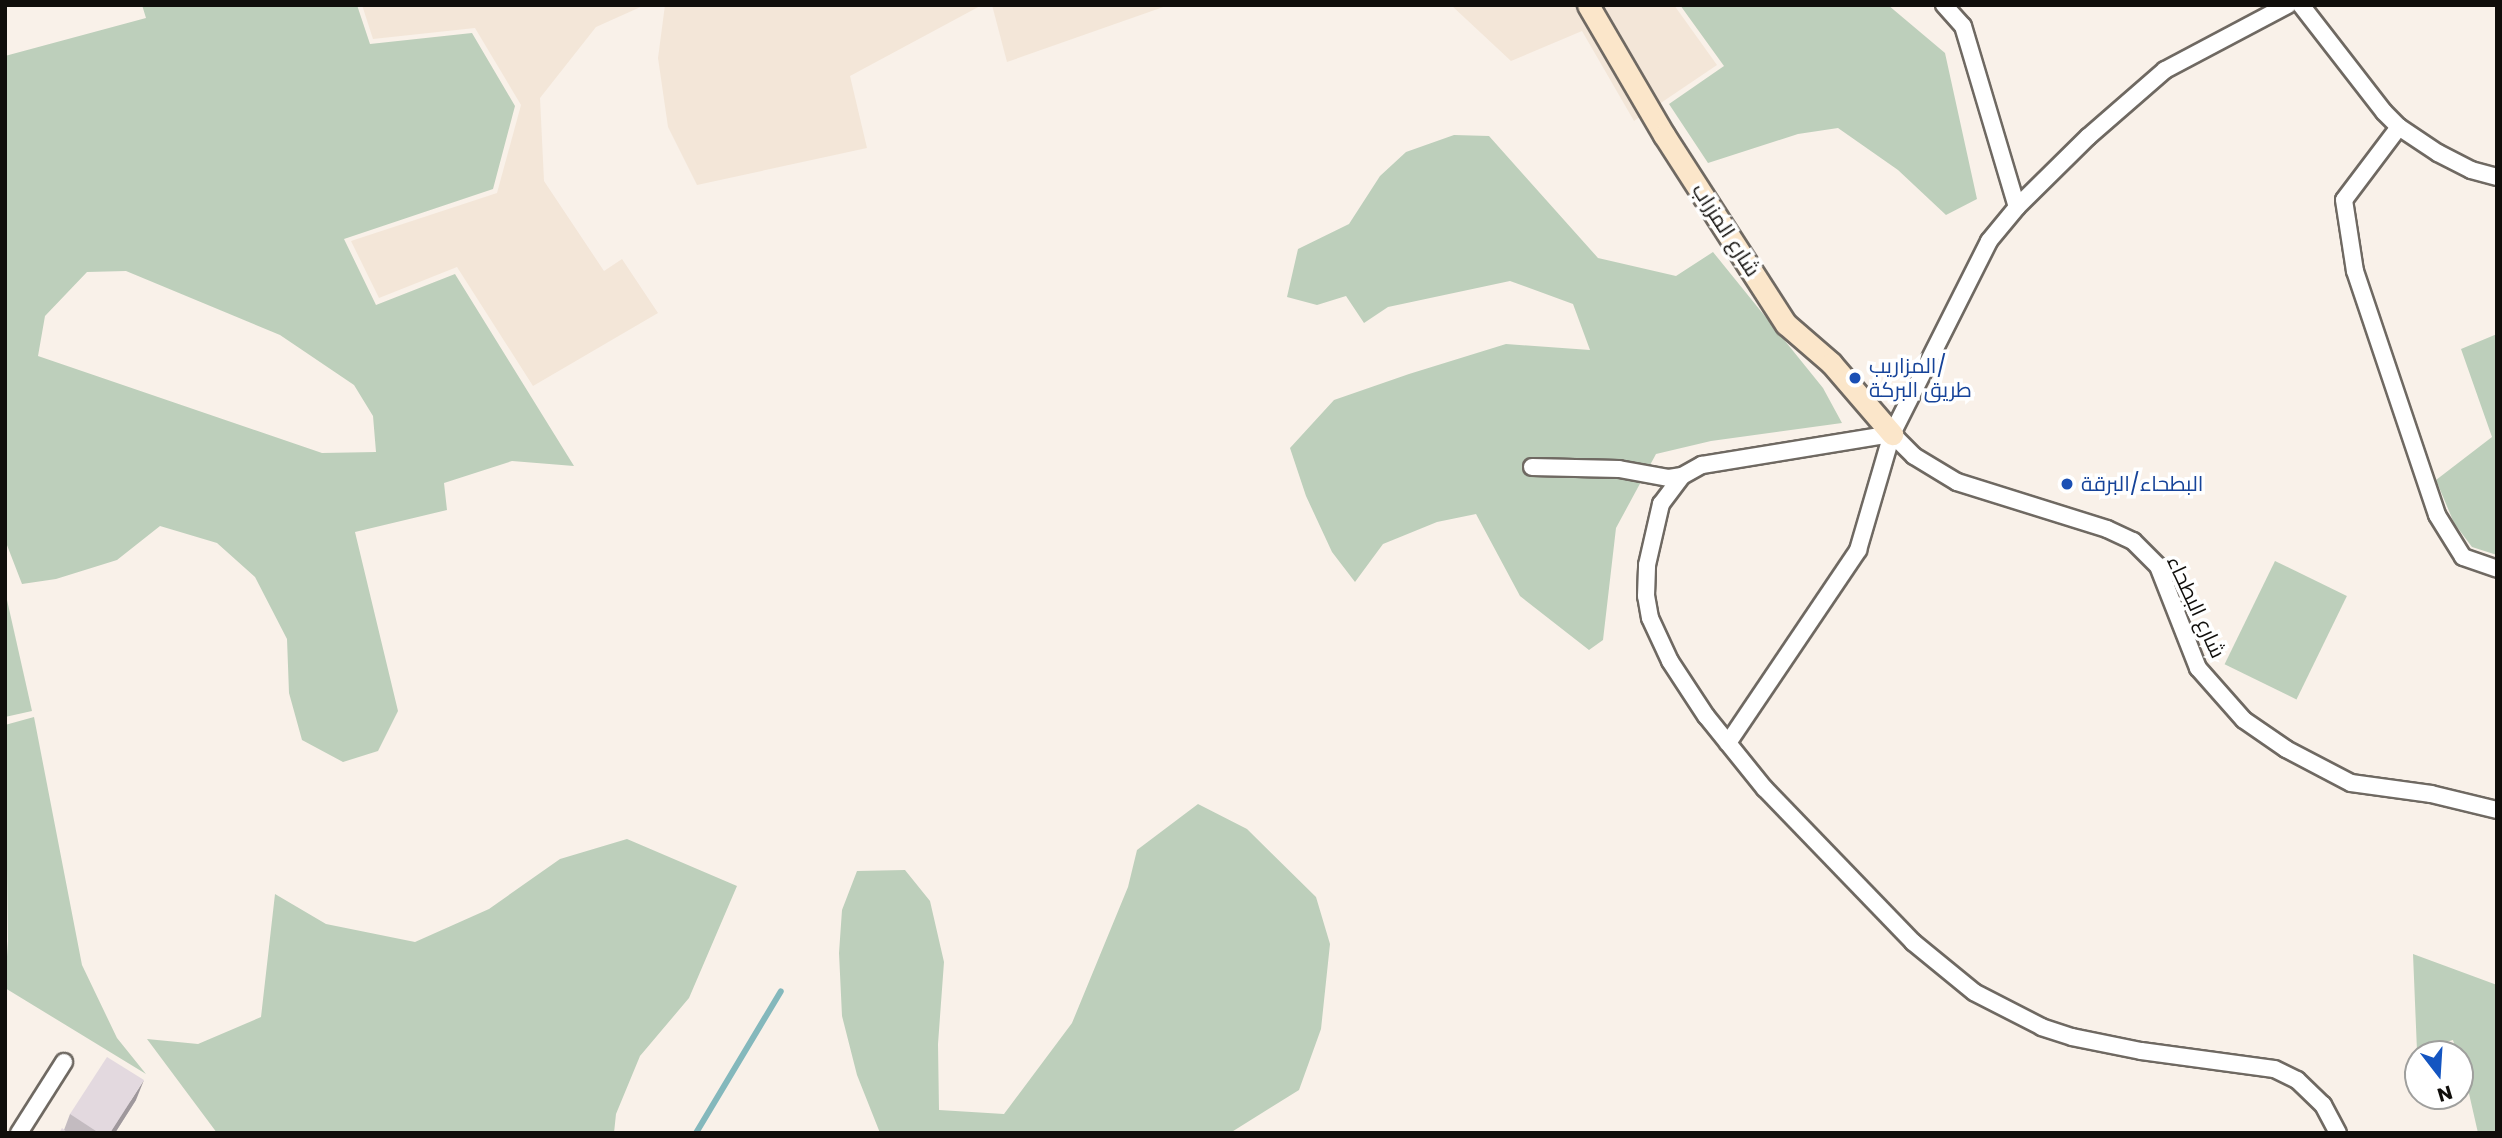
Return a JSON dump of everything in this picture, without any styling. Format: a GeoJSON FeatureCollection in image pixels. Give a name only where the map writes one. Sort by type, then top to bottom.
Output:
{"type":"FeatureCollection","features":[{"type":"Feature","properties":{"kind":"street","name":"شارع المزراب"},"geometry":{"type":"LineString","coordinates":[[1588,5],[1664,135],[1786,324],[1831,363],[1892,434]]}},
{"type":"Feature","properties":{"kind":"street"},"geometry":{"type":"LineString","coordinates":[[1944,5],[1963,26],[2017,207]]}},
{"type":"Feature","properties":{"kind":"street"},"geometry":{"type":"LineString","coordinates":[[1728,743],[1858,550],[1892,434],[1989,241],[2017,207],[2088,137],[2165,70],[2288,5]]}},
{"type":"Feature","properties":{"kind":"street"},"geometry":{"type":"LineString","coordinates":[[2301,5],[2376,102],[2399,127],[2470,170],[2497,177]]}},
{"type":"Feature","properties":{"kind":"street"},"geometry":{"type":"LineString","coordinates":[[2399,127],[2344,200],[2355,271],[2437,514],[2463,557],[2497,569]]}},
{"type":"Feature","properties":{"kind":"street"},"geometry":{"type":"LineString","coordinates":[[1532,467],[1619,469],[1669,478],[1682,476],[1702,465],[1892,434]]}},
{"type":"Feature","properties":{"kind":"street","name":"شارع البطحاء"},"geometry":{"type":"LineString","coordinates":[[1892,434],[1914,456],[1957,482],[2108,529],[2133,541],[2158,566],[2198,668],[2244,720],[2286,749],[2351,783],[2431,794],[2497,810]]}},
{"type":"Feature","properties":{"kind":"street"},"geometry":{"type":"LineString","coordinates":[[1682,476],[1661,504],[1647,565],[1646,596],[1650,618],[1670,662],[1706,716],[1765,789],[1913,942],[1974,992],[2042,1027],[2072,1037],[2141,1051],[2274,1069],[2297,1080],[2323,1105],[2337,1133]]}},
{"type":"Feature","properties":{"kind":"street"},"geometry":{"type":"LineString","coordinates":[[19,1133],[64,1062]]}},
{"type":"Feature","properties":{"kind":"shaded area"},"geometry":{"type":"Polygon","coordinates":[[[362,5],[645,5],[596,27],[540,98],[544,181],[604,271],[622,259],[658,313],[533,386],[457,267],[379,298],[351,241],[497,193],[521,105],[475,28],[373,39],[362,5]]]}},
{"type":"Feature","properties":{"kind":"shaded area"},"geometry":{"type":"Polygon","coordinates":[[[665,5],[982,5],[850,76],[867,148],[697,185],[668,127],[658,58],[665,5]]]}},
{"type":"Feature","properties":{"kind":"shaded area"},"geometry":{"type":"Polygon","coordinates":[[[992,5],[1169,5],[1007,62],[992,5]]]}},
{"type":"Feature","properties":{"kind":"shaded area"},"geometry":{"type":"Polygon","coordinates":[[[1451,5],[1674,5],[1717,65],[1634,121],[1582,31],[1511,61],[1451,5]]]}},
{"type":"Feature","properties":{"kind":"green space"},"geometry":{"type":"Polygon","coordinates":[[[142,5],[357,5],[370,44],[472,33],[515,106],[493,189],[344,239],[376,305],[455,274],[574,466],[512,461],[444,483],[447,510],[355,532],[398,711],[378,751],[343,762],[302,740],[289,693],[287,639],[255,577],[217,543],[160,526],[117,560],[56,579],[22,584],[5,540],[5,56],[146,18],[142,5]],[[126,271],[87,272],[45,316],[38,356],[322,453],[376,452],[373,416],[354,385],[280,335],[126,271]]]}},
{"type":"Feature","properties":{"kind":"green space"},"geometry":{"type":"Polygon","coordinates":[[[1680,5],[1888,5],[1945,53],[1977,199],[1946,215],[1898,170],[1838,128],[1798,134],[1708,163],[1669,104],[1724,66],[1680,5]]]}},
{"type":"Feature","properties":{"kind":"green space"},"geometry":{"type":"Polygon","coordinates":[[[1454,135],[1489,136],[1598,258],[1676,276],[1713,252],[1823,388],[1842,423],[1711,441],[1656,454],[1616,528],[1603,640],[1589,650],[1520,596],[1476,514],[1437,522],[1383,544],[1355,582],[1332,552],[1306,496],[1290,448],[1334,400],[1409,374],[1506,344],[1590,350],[1573,304],[1510,281],[1388,307],[1364,323],[1346,296],[1317,305],[1287,297],[1298,249],[1349,224],[1380,176],[1406,152],[1454,135]]]}},
{"type":"Feature","properties":{"kind":"green space"},"geometry":{"type":"Polygon","coordinates":[[[2497,334],[2497,555],[2472,547],[2454,523],[2436,480],[2492,437],[2461,349],[2497,334]]]}},
{"type":"Feature","properties":{"kind":"green space"},"geometry":{"type":"Polygon","coordinates":[[[2275,561],[2347,596],[2296,699],[2225,664],[2275,561]]]}},
{"type":"Feature","properties":{"kind":"green space"},"geometry":{"type":"Polygon","coordinates":[[[5,591],[32,711],[5,717],[5,591]]]}},
{"type":"Feature","properties":{"kind":"green space"},"geometry":{"type":"Polygon","coordinates":[[[34,717],[82,965],[117,1038],[146,1074],[5,988],[8,941],[5,725],[34,717]]]}},
{"type":"Feature","properties":{"kind":"green space"},"geometry":{"type":"Polygon","coordinates":[[[1198,804],[1247,829],[1316,897],[1330,944],[1321,1029],[1299,1090],[1230,1133],[880,1133],[857,1075],[842,1016],[839,953],[842,910],[857,871],[905,870],[930,901],[944,962],[938,1044],[939,1110],[1004,1114],[1072,1023],[1128,887],[1137,850],[1198,804]]]}},
{"type":"Feature","properties":{"kind":"green space"},"geometry":{"type":"Polygon","coordinates":[[[627,839],[737,886],[689,998],[640,1056],[616,1114],[614,1133],[217,1133],[147,1039],[198,1044],[261,1017],[275,894],[326,924],[415,942],[489,909],[560,859],[627,839]]]}},
{"type":"Feature","properties":{"kind":"green space"},"geometry":{"type":"Polygon","coordinates":[[[2413,954],[2497,985],[2497,1133],[2478,1133],[2473,1110],[2474,1040],[2417,1040],[2413,954]]]}},
{"type":"Feature","properties":{"kind":"building"},"geometry":{"type":"Polygon","coordinates":[[[107,1057],[144,1080],[110,1133],[99,1133],[70,1114],[107,1057]]]}},
{"type":"Feature","properties":{"kind":"waterway"},"geometry":{"type":"LineString","coordinates":[[696,1133],[781,991]]}},
{"type":"Feature","properties":{"kind":"place","name":"المزاريب/ طريق البركة"},"geometry":{"type":"Point","coordinates":[1855,378]}},
{"type":"Feature","properties":{"kind":"place","name":"البطحاء/البرقة"},"geometry":{"type":"Point","coordinates":[2067,484]}}]}
